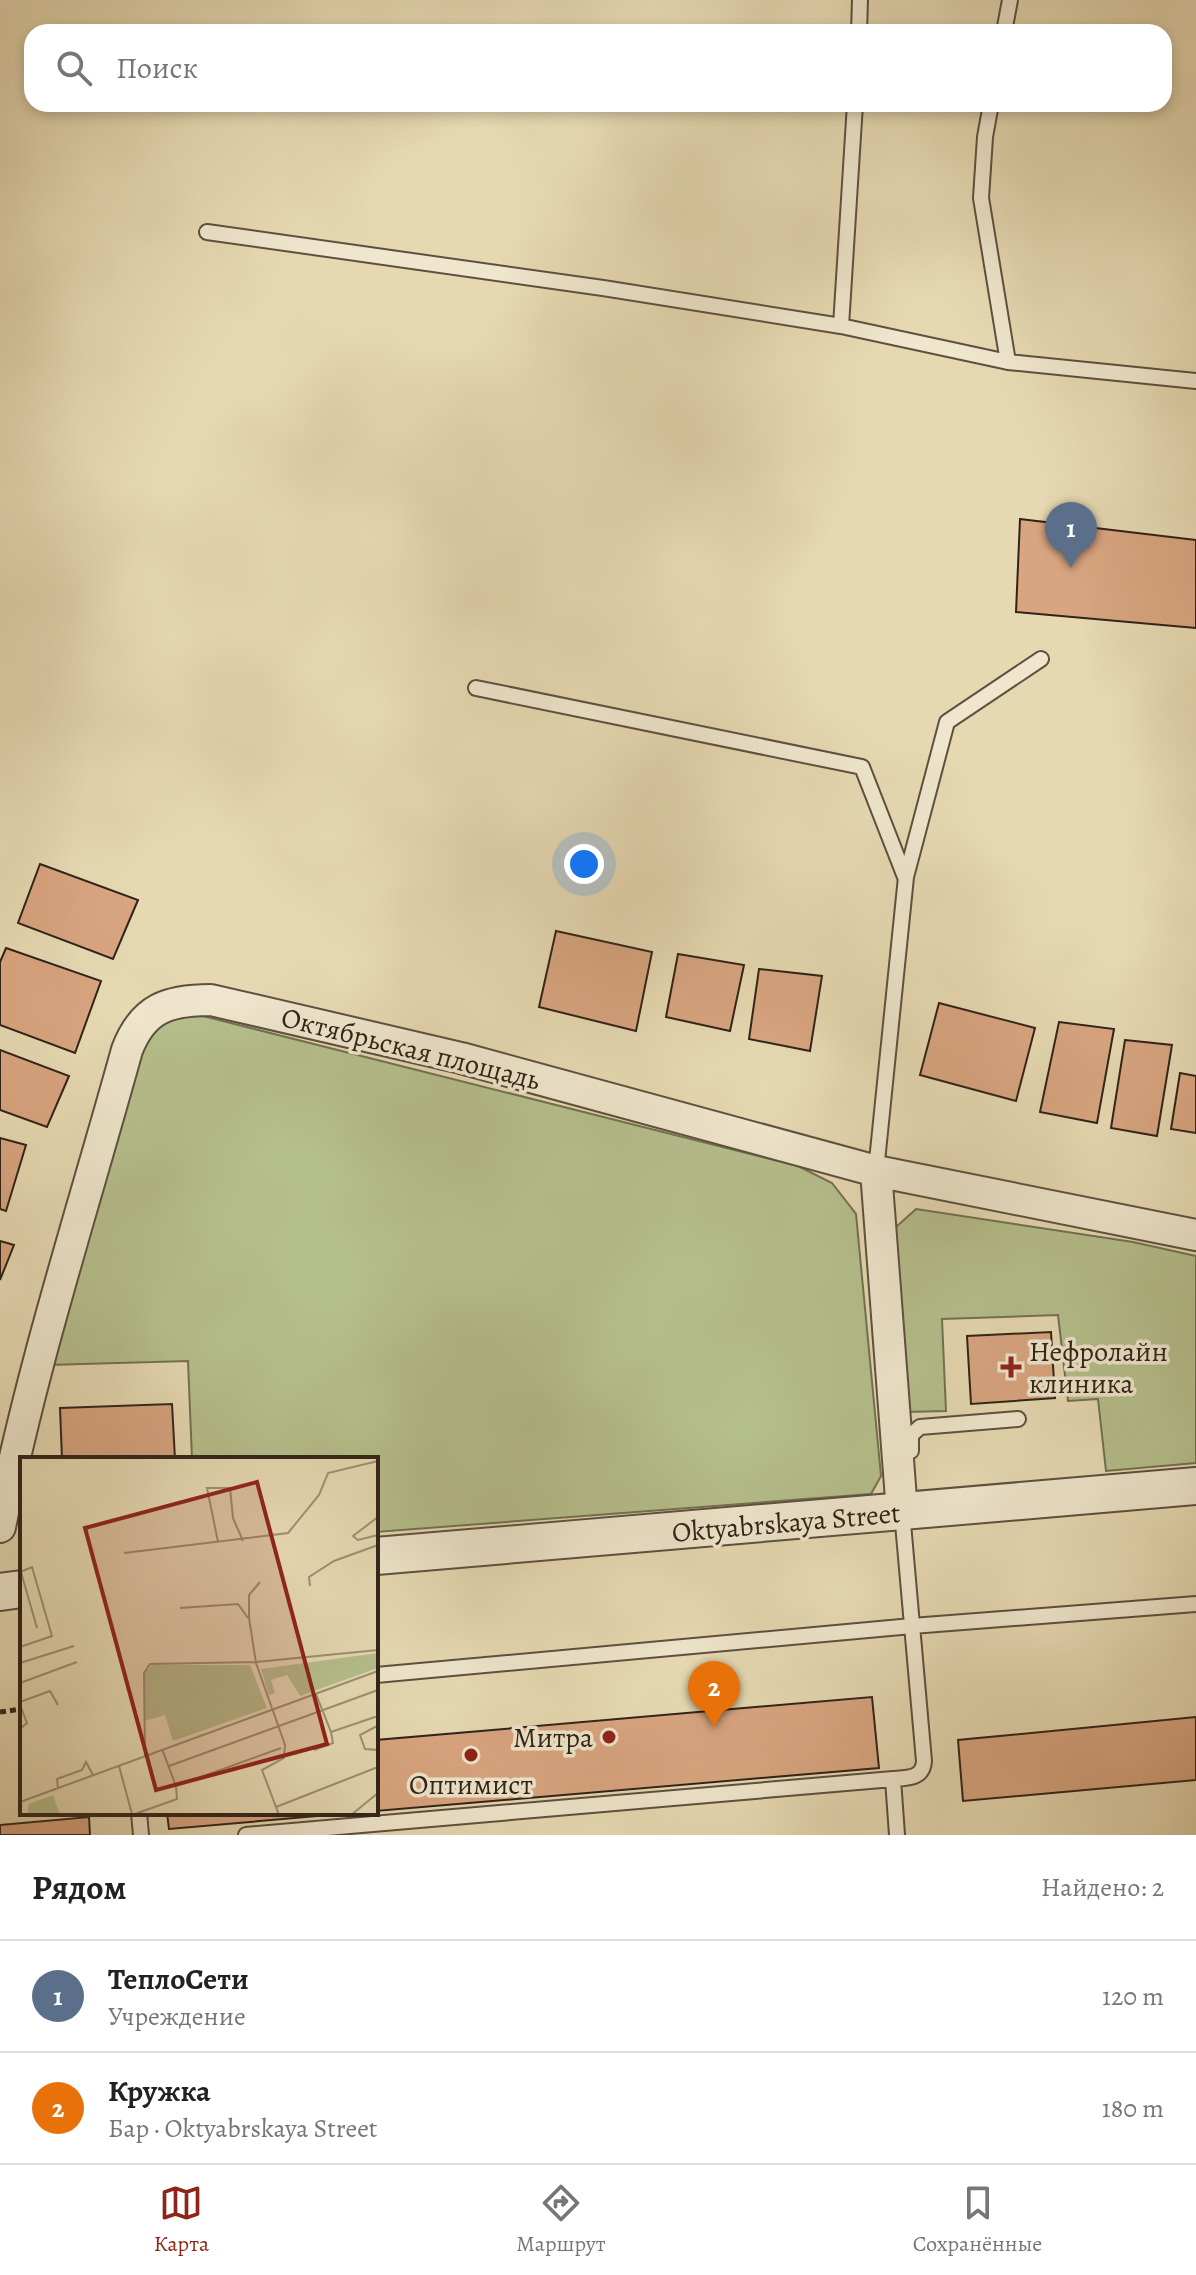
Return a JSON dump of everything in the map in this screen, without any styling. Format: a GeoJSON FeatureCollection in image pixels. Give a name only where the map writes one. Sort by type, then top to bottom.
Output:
{"type":"FeatureCollection","features":[{"type":"Feature","properties":{"kind":"street","name":"Октябрьская площадь"},"geometry":{"type":"LineString","coordinates":[[0,1527],[9,1479],[62,1270],[127,1050],[135,1029],[151,1013],[180,1000],[211,1000],[461,1058],[876,1171],[1196,1235]]}},
{"type":"Feature","properties":{"kind":"street"},"geometry":{"type":"LineString","coordinates":[[876,1171],[909,1512]]}},
{"type":"Feature","properties":{"kind":"street","name":"Oktyabrskaya Street"},"geometry":{"type":"LineString","coordinates":[[378,1556],[1196,1486]]}},
{"type":"Feature","properties":{"kind":"street"},"geometry":{"type":"LineString","coordinates":[[0,1592],[20,1589]]}},
{"type":"Feature","properties":{"kind":"lane"},"geometry":{"type":"LineString","coordinates":[[859,24],[860,0]]}},
{"type":"Feature","properties":{"kind":"lane"},"geometry":{"type":"LineString","coordinates":[[1006,24],[1010,0]]}},
{"type":"Feature","properties":{"kind":"lane"},"geometry":{"type":"LineString","coordinates":[[841,326],[854,112]]}},
{"type":"Feature","properties":{"kind":"lane"},"geometry":{"type":"LineString","coordinates":[[990,112],[981,198],[1008,362]]}},
{"type":"Feature","properties":{"kind":"lane"},"geometry":{"type":"LineString","coordinates":[[207,232],[603,288],[841,326],[1008,362],[1196,381]]}},
{"type":"Feature","properties":{"kind":"lane"},"geometry":{"type":"LineString","coordinates":[[876,1171],[906,877],[947,722],[1041,659]]}},
{"type":"Feature","properties":{"kind":"lane"},"geometry":{"type":"LineString","coordinates":[[476,688],[862,767],[906,877]]}},
{"type":"Feature","properties":{"kind":"lane"},"geometry":{"type":"LineString","coordinates":[[246,1835],[918,1775],[923,1767],[912,1626],[910,1442],[915,1430],[928,1426],[1018,1419]]}},
{"type":"Feature","properties":{"kind":"lane"},"geometry":{"type":"LineString","coordinates":[[378,1675],[912,1626],[1196,1604]]}},
{"type":"Feature","properties":{"kind":"lane"},"geometry":{"type":"LineString","coordinates":[[893,1779],[897,1835]]}},
{"type":"Feature","properties":{"kind":"lane"},"geometry":{"type":"LineString","coordinates":[[139,1815],[141,1835]]}},
{"type":"Feature","properties":{"kind":"path"},"geometry":{"type":"LineString","coordinates":[[0,1712],[20,1709]]}},
{"type":"Feature","properties":{"kind":"green space"},"geometry":{"type":"Polygon","coordinates":[[[191,1013],[798,1166],[832,1183],[856,1214],[881,1476],[871,1494],[378,1532],[378,1457],[192,1457],[188,1361],[48,1365],[138,1045],[158,1026],[191,1013]]]}},
{"type":"Feature","properties":{"kind":"green space"},"geometry":{"type":"Polygon","coordinates":[[[916,1209],[1133,1242],[1196,1256],[1196,1463],[1106,1471],[1098,1399],[1068,1401],[1058,1315],[942,1319],[946,1411],[906,1412],[895,1256],[896,1227],[916,1209]]]}},
{"type":"Feature","properties":{"kind":"building"},"geometry":{"type":"Polygon","coordinates":[[[1020,519],[1196,540],[1196,628],[1016,612],[1020,519]]]}},
{"type":"Feature","properties":{"kind":"building"},"geometry":{"type":"Polygon","coordinates":[[[40,864],[138,900],[113,959],[18,923],[40,864]]]}},
{"type":"Feature","properties":{"kind":"building"},"geometry":{"type":"Polygon","coordinates":[[[556,931],[652,952],[636,1031],[539,1007],[556,931]]]}},
{"type":"Feature","properties":{"kind":"building"},"geometry":{"type":"Polygon","coordinates":[[[6,948],[101,981],[75,1053],[0,1025],[0,962],[6,948]]]}},
{"type":"Feature","properties":{"kind":"building"},"geometry":{"type":"Polygon","coordinates":[[[678,954],[744,965],[730,1031],[666,1017],[678,954]]]}},
{"type":"Feature","properties":{"kind":"building"},"geometry":{"type":"Polygon","coordinates":[[[759,969],[822,976],[810,1051],[749,1039],[759,969]]]}},
{"type":"Feature","properties":{"kind":"building"},"geometry":{"type":"Polygon","coordinates":[[[939,1003],[1035,1028],[1016,1101],[920,1075],[939,1003]]]}},
{"type":"Feature","properties":{"kind":"building"},"geometry":{"type":"Polygon","coordinates":[[[1059,1022],[1114,1029],[1097,1123],[1040,1112],[1059,1022]]]}},
{"type":"Feature","properties":{"kind":"building"},"geometry":{"type":"Polygon","coordinates":[[[1125,1040],[1172,1045],[1157,1136],[1111,1128],[1125,1040]]]}},
{"type":"Feature","properties":{"kind":"building"},"geometry":{"type":"Polygon","coordinates":[[[0,1050],[69,1076],[47,1127],[0,1110],[0,1050]]]}},
{"type":"Feature","properties":{"kind":"building"},"geometry":{"type":"Polygon","coordinates":[[[1180,1073],[1196,1076],[1196,1133],[1171,1129],[1180,1073]]]}},
{"type":"Feature","properties":{"kind":"building"},"geometry":{"type":"Polygon","coordinates":[[[0,1138],[26,1145],[6,1211],[0,1209],[0,1138]]]}},
{"type":"Feature","properties":{"kind":"building"},"geometry":{"type":"Polygon","coordinates":[[[0,1241],[14,1245],[0,1280],[0,1241]]]}},
{"type":"Feature","properties":{"kind":"building","name":"Нефролайн клиника"},"geometry":{"type":"Polygon","coordinates":[[[1051,1332],[1055,1398],[971,1404],[967,1336],[1051,1332]]]}},
{"type":"Feature","properties":{"kind":"building"},"geometry":{"type":"Polygon","coordinates":[[[172,1404],[175,1457],[62,1457],[60,1408],[172,1404]]]}},
{"type":"Feature","properties":{"kind":"building"},"geometry":{"type":"Polygon","coordinates":[[[872,1697],[879,1768],[378,1811],[378,1740],[872,1697]]]}},
{"type":"Feature","properties":{"kind":"building"},"geometry":{"type":"Polygon","coordinates":[[[1196,1717],[1196,1780],[963,1801],[958,1740],[1196,1717]]]}},
{"type":"Feature","properties":{"kind":"building"},"geometry":{"type":"Polygon","coordinates":[[[167,1815],[329,1815],[169,1829],[167,1815]]]}},
{"type":"Feature","properties":{"kind":"building"},"geometry":{"type":"Polygon","coordinates":[[[89,1817],[90,1835],[0,1835],[0,1825],[89,1817]]]}},
{"type":"Feature","properties":{"kind":"place","name":"ТеплоСети"},"geometry":{"type":"Point","coordinates":[1071,568]}},
{"type":"Feature","properties":{"kind":"place","name":"Нефролайн клиника"},"geometry":{"type":"Point","coordinates":[1011,1367]}},
{"type":"Feature","properties":{"kind":"place","name":"Кружка"},"geometry":{"type":"Point","coordinates":[714,1727]}},
{"type":"Feature","properties":{"kind":"place","name":"Митра"},"geometry":{"type":"Point","coordinates":[609,1737]}},
{"type":"Feature","properties":{"kind":"place","name":"Оптимист"},"geometry":{"type":"Point","coordinates":[471,1755]}}]}
